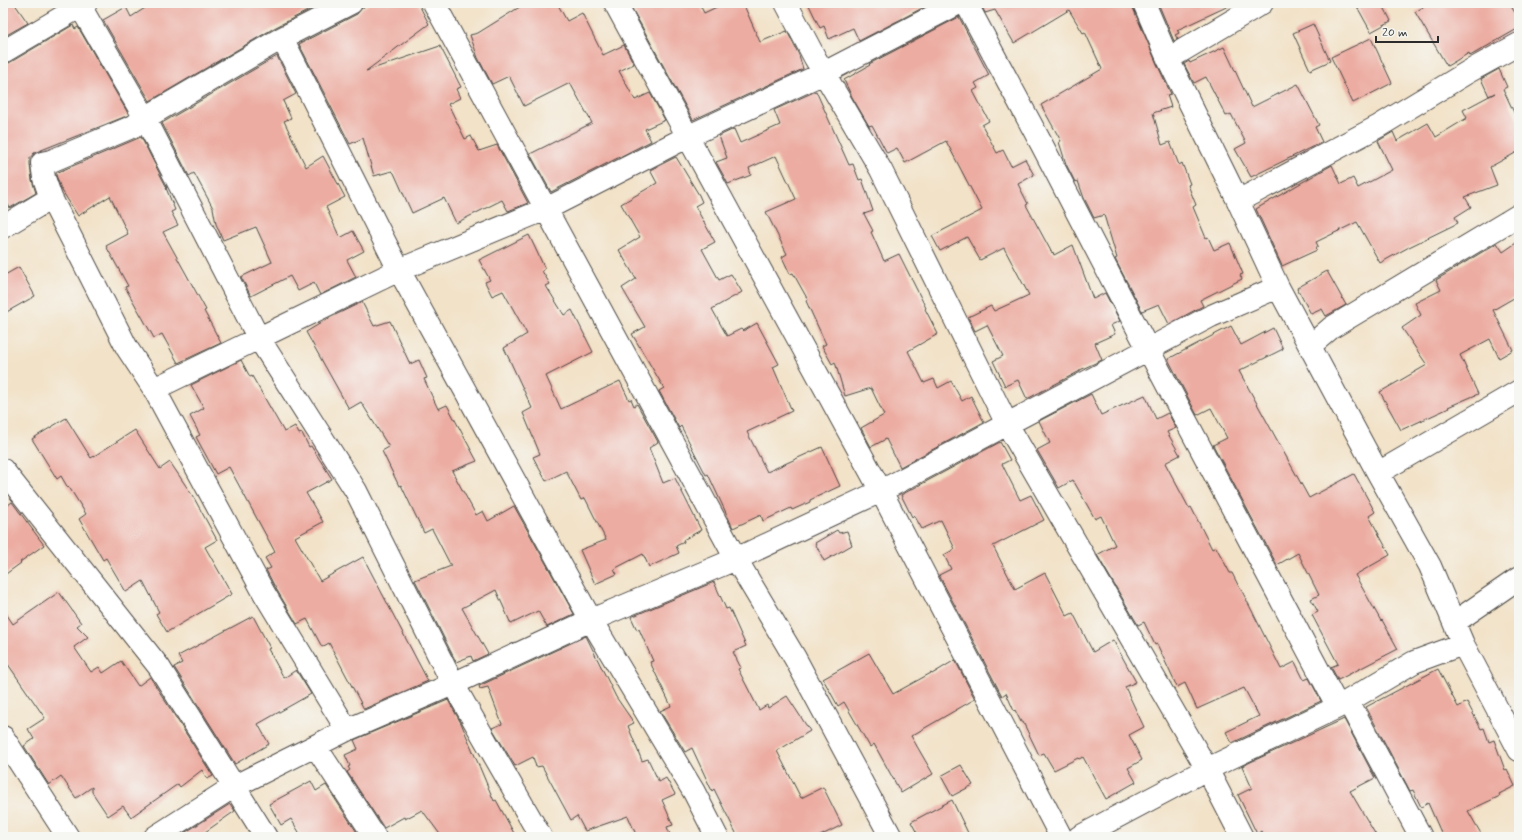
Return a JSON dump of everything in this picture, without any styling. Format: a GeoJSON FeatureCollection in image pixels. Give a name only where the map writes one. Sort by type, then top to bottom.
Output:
{"type":"FeatureCollection","features":[{"type":"Feature","properties":{"kind":"street"},"geometry":{"type":"LineString","coordinates":[[347,730],[264,594],[154,389],[127,348],[51,198],[44,178],[42,163],[51,161],[134,126],[145,118],[282,38],[351,3]]}},
{"type":"Feature","properties":{"kind":"street"},"geometry":{"type":"LineString","coordinates":[[434,3],[736,559],[795,658],[891,837]]}},
{"type":"Feature","properties":{"kind":"street"},"geometry":{"type":"LineString","coordinates":[[616,3],[881,491],[1061,837]]}},
{"type":"Feature","properties":{"kind":"street"},"geometry":{"type":"LineString","coordinates":[[786,3],[881,170],[1007,424],[1207,769],[1242,837]]}},
{"type":"Feature","properties":{"kind":"street"},"geometry":{"type":"LineString","coordinates":[[154,389],[258,337],[399,270],[546,209],[689,136],[824,72],[959,3]]}},
{"type":"Feature","properties":{"kind":"street"},"geometry":{"type":"LineString","coordinates":[[966,3],[1148,349],[1343,704],[1421,837]]}},
{"type":"Feature","properties":{"kind":"street"},"geometry":{"type":"LineString","coordinates":[[1144,3],[1168,59],[1238,201],[1278,287],[1430,566],[1455,622],[1463,644],[1519,750]]}},
{"type":"Feature","properties":{"kind":"street"},"geometry":{"type":"LineString","coordinates":[[1168,59],[1262,3]]}},
{"type":"Feature","properties":{"kind":"street"},"geometry":{"type":"LineString","coordinates":[[3,52],[83,5],[145,118],[258,337],[356,491],[453,684],[542,837]]}},
{"type":"Feature","properties":{"kind":"street"},"geometry":{"type":"LineString","coordinates":[[282,38],[399,270],[591,620],[694,792],[718,837]]}},
{"type":"Feature","properties":{"kind":"street"},"geometry":{"type":"LineString","coordinates":[[1238,201],[1379,126],[1468,72],[1519,44]]}},
{"type":"Feature","properties":{"kind":"street"},"geometry":{"type":"LineString","coordinates":[[3,227],[51,198]]}},
{"type":"Feature","properties":{"kind":"street"},"geometry":{"type":"LineString","coordinates":[[1310,346],[1331,328],[1402,287],[1519,215]]}},
{"type":"Feature","properties":{"kind":"street"},"geometry":{"type":"LineString","coordinates":[[155,837],[233,787],[347,730],[453,684],[591,620],[736,559],[881,491],[1211,316],[1278,287]]}},
{"type":"Feature","properties":{"kind":"street"},"geometry":{"type":"LineString","coordinates":[[1378,473],[1519,390]]}},
{"type":"Feature","properties":{"kind":"street"},"geometry":{"type":"LineString","coordinates":[[3,470],[159,667],[233,787],[266,837]]}},
{"type":"Feature","properties":{"kind":"street"},"geometry":{"type":"LineString","coordinates":[[1455,622],[1519,578]]}},
{"type":"Feature","properties":{"kind":"street"},"geometry":{"type":"LineString","coordinates":[[1079,837],[1207,769],[1343,704],[1414,662],[1463,644]]}},
{"type":"Feature","properties":{"kind":"street"},"geometry":{"type":"LineString","coordinates":[[3,737],[68,837]]}},
{"type":"Feature","properties":{"kind":"street"},"geometry":{"type":"LineString","coordinates":[[316,746],[375,837]]}},
{"type":"Feature","properties":{"kind":"building"},"geometry":{"type":"Polygon","coordinates":[[[3,3],[14,3],[28,23],[3,37],[3,3]]]}},
{"type":"Feature","properties":{"kind":"building"},"geometry":{"type":"Polygon","coordinates":[[[153,3],[315,3],[317,6],[276,27],[150,101],[103,20],[126,7],[131,17],[153,3]]]}},
{"type":"Feature","properties":{"kind":"building"},"geometry":{"type":"Polygon","coordinates":[[[371,3],[418,3],[429,24],[366,71],[440,46],[461,87],[456,89],[460,98],[448,104],[465,139],[471,136],[479,151],[497,145],[528,203],[508,211],[502,200],[456,223],[444,198],[412,213],[392,171],[374,176],[363,138],[350,144],[299,44],[357,14],[362,8],[371,3]]]}},
{"type":"Feature","properties":{"kind":"building"},"geometry":{"type":"Polygon","coordinates":[[[526,3],[557,3],[567,21],[582,13],[603,55],[624,45],[634,64],[619,71],[635,100],[650,93],[665,120],[645,129],[651,141],[551,192],[530,154],[592,123],[570,83],[524,106],[509,76],[492,84],[478,58],[470,35],[478,33],[526,3]]]}},
{"type":"Feature","properties":{"kind":"building"},"geometry":{"type":"Polygon","coordinates":[[[629,3],[699,3],[704,13],[725,3],[743,3],[760,42],[787,31],[799,55],[803,69],[693,120],[629,3]]]}},
{"type":"Feature","properties":{"kind":"building"},"geometry":{"type":"Polygon","coordinates":[[[808,3],[932,3],[859,41],[853,28],[829,39],[824,26],[820,28],[808,3]]]}},
{"type":"Feature","properties":{"kind":"building"},"geometry":{"type":"Polygon","coordinates":[[[980,3],[1132,3],[1171,94],[1167,95],[1171,107],[1153,113],[1162,145],[1170,142],[1179,165],[1182,163],[1190,184],[1188,185],[1196,205],[1193,207],[1206,238],[1208,237],[1214,250],[1230,243],[1243,274],[1240,275],[1242,279],[1200,300],[1203,306],[1169,324],[1159,304],[1142,311],[1115,259],[1117,258],[1104,215],[1094,218],[1084,198],[1078,181],[1075,182],[1066,164],[1059,142],[1061,141],[1041,105],[1102,69],[1085,32],[1083,33],[1069,10],[1014,43],[995,10],[985,13],[980,3]]]}},
{"type":"Feature","properties":{"kind":"building"},"geometry":{"type":"Polygon","coordinates":[[[1158,3],[1235,3],[1177,30],[1179,33],[1175,35],[1178,39],[1174,41],[1158,3]]]}},
{"type":"Feature","properties":{"kind":"building"},"geometry":{"type":"Polygon","coordinates":[[[1355,3],[1382,3],[1391,21],[1371,32],[1355,3]]]}},
{"type":"Feature","properties":{"kind":"building"},"geometry":{"type":"Polygon","coordinates":[[[1430,3],[1509,3],[1519,19],[1519,28],[1470,56],[1469,53],[1447,66],[1415,12],[1430,3]]]}},
{"type":"Feature","properties":{"kind":"building"},"geometry":{"type":"Polygon","coordinates":[[[959,17],[989,75],[975,83],[978,88],[973,91],[989,121],[982,125],[997,153],[1003,150],[1011,166],[1025,159],[1034,175],[1018,184],[1028,204],[1026,205],[1052,253],[1053,252],[1054,255],[1073,245],[1093,299],[1105,293],[1120,321],[1111,325],[1115,334],[1095,343],[1102,360],[1080,370],[1027,399],[1018,380],[1005,386],[993,361],[1003,356],[987,325],[975,331],[968,317],[991,306],[994,311],[1029,295],[1004,248],[980,260],[967,237],[940,251],[932,236],[982,210],[946,141],[905,163],[897,148],[887,153],[872,125],[869,126],[844,80],[870,65],[869,64],[959,17]]]}},
{"type":"Feature","properties":{"kind":"building"},"geometry":{"type":"Polygon","coordinates":[[[1313,24],[1330,61],[1310,70],[1293,33],[1313,24]]]}},
{"type":"Feature","properties":{"kind":"building"},"geometry":{"type":"Polygon","coordinates":[[[73,25],[75,29],[78,27],[129,115],[34,153],[30,158],[30,165],[36,193],[10,208],[3,196],[3,64],[9,63],[73,25]]]}},
{"type":"Feature","properties":{"kind":"building"},"geometry":{"type":"Polygon","coordinates":[[[1371,38],[1392,83],[1353,103],[1331,57],[1371,38]]]}},
{"type":"Feature","properties":{"kind":"building"},"geometry":{"type":"Polygon","coordinates":[[[1224,47],[1252,107],[1298,84],[1319,125],[1315,127],[1322,142],[1251,177],[1235,149],[1246,143],[1231,114],[1226,116],[1206,77],[1194,83],[1184,64],[1189,61],[1190,63],[1224,47]]]}},
{"type":"Feature","properties":{"kind":"building"},"geometry":{"type":"Polygon","coordinates":[[[277,56],[296,94],[283,101],[291,118],[284,121],[306,167],[323,156],[345,197],[326,207],[340,238],[353,231],[364,251],[347,260],[356,277],[320,295],[314,283],[298,291],[290,276],[251,296],[241,277],[272,262],[256,227],[223,240],[216,224],[213,208],[194,173],[189,176],[162,123],[277,56]]]}},
{"type":"Feature","properties":{"kind":"building"},"geometry":{"type":"Polygon","coordinates":[[[1499,69],[1507,87],[1503,89],[1519,123],[1519,151],[1490,167],[1497,185],[1465,197],[1471,207],[1455,217],[1458,223],[1380,263],[1357,222],[1316,242],[1318,246],[1315,248],[1317,250],[1282,266],[1256,209],[1332,165],[1341,184],[1353,178],[1358,188],[1392,170],[1378,141],[1393,132],[1397,141],[1428,123],[1436,137],[1467,118],[1463,110],[1495,93],[1489,96],[1481,79],[1499,69]]]}},
{"type":"Feature","properties":{"kind":"building"},"geometry":{"type":"Polygon","coordinates":[[[816,91],[849,165],[853,164],[859,180],[862,179],[873,211],[864,214],[873,231],[871,232],[884,261],[899,254],[938,334],[908,351],[924,383],[934,379],[938,388],[951,381],[962,401],[971,396],[984,422],[900,467],[886,439],[871,447],[861,428],[884,415],[871,388],[845,396],[835,362],[832,364],[822,346],[826,344],[806,301],[808,300],[793,273],[790,274],[782,257],[787,254],[766,212],[796,199],[776,156],[749,168],[751,175],[728,184],[716,162],[727,158],[719,136],[734,129],[740,143],[780,125],[774,110],[816,91]]]}},
{"type":"Feature","properties":{"kind":"building"},"geometry":{"type":"Polygon","coordinates":[[[141,137],[167,188],[175,210],[171,212],[178,225],[163,232],[206,310],[204,311],[221,343],[178,363],[162,334],[154,338],[125,287],[128,286],[106,246],[128,234],[110,196],[78,216],[61,189],[56,175],[56,173],[141,137]]]}},
{"type":"Feature","properties":{"kind":"building"},"geometry":{"type":"Polygon","coordinates":[[[676,157],[699,195],[702,202],[695,206],[715,242],[702,249],[719,280],[731,274],[742,292],[712,309],[727,336],[741,329],[743,331],[757,323],[779,364],[773,367],[792,411],[747,432],[767,472],[822,447],[840,486],[792,510],[791,508],[763,521],[761,515],[733,528],[708,474],[706,475],[681,426],[679,428],[659,391],[664,388],[632,334],[645,327],[622,288],[636,279],[619,250],[640,237],[621,204],[657,183],[650,170],[676,157]]]}},
{"type":"Feature","properties":{"kind":"building"},"geometry":{"type":"Polygon","coordinates":[[[529,235],[545,269],[542,271],[550,284],[546,286],[564,315],[572,310],[593,352],[546,376],[561,409],[620,381],[629,400],[631,399],[634,406],[637,404],[658,442],[649,448],[663,483],[675,478],[701,530],[683,540],[684,542],[676,546],[679,553],[649,567],[643,554],[614,569],[617,574],[595,584],[580,550],[606,540],[585,498],[581,500],[566,471],[546,481],[533,457],[540,454],[523,413],[532,408],[504,348],[527,334],[503,291],[492,296],[485,282],[490,280],[479,260],[529,235]]]}},
{"type":"Feature","properties":{"kind":"building"},"geometry":{"type":"Polygon","coordinates":[[[1519,241],[1519,295],[1493,310],[1513,350],[1499,358],[1490,339],[1460,355],[1478,394],[1401,430],[1380,392],[1427,365],[1402,328],[1421,315],[1415,303],[1441,290],[1436,280],[1497,243],[1503,252],[1519,241]]]}},
{"type":"Feature","properties":{"kind":"building"},"geometry":{"type":"Polygon","coordinates":[[[19,267],[35,296],[3,314],[3,276],[19,267]]]}},
{"type":"Feature","properties":{"kind":"building"},"geometry":{"type":"Polygon","coordinates":[[[1327,271],[1346,305],[1326,316],[1322,309],[1311,314],[1297,288],[1327,271]]]}},
{"type":"Feature","properties":{"kind":"building"},"geometry":{"type":"Polygon","coordinates":[[[362,302],[374,326],[390,321],[410,364],[419,360],[427,378],[424,379],[438,409],[447,405],[477,461],[452,471],[476,515],[483,511],[488,521],[514,506],[574,614],[547,627],[538,611],[511,624],[496,590],[462,608],[488,654],[473,661],[471,656],[456,662],[415,580],[451,566],[432,529],[424,533],[401,485],[399,486],[382,451],[389,447],[361,402],[349,409],[306,332],[331,317],[362,302]]]}},
{"type":"Feature","properties":{"kind":"building"},"geometry":{"type":"Polygon","coordinates":[[[1231,326],[1241,345],[1273,328],[1283,349],[1239,371],[1309,498],[1354,474],[1375,512],[1369,516],[1390,555],[1355,575],[1398,649],[1338,680],[1331,667],[1338,664],[1312,615],[1318,612],[1311,599],[1319,595],[1298,553],[1277,565],[1213,445],[1227,438],[1211,408],[1197,415],[1168,359],[1231,326]]]}},
{"type":"Feature","properties":{"kind":"building"},"geometry":{"type":"Polygon","coordinates":[[[241,360],[250,377],[252,376],[284,432],[295,426],[299,434],[302,433],[309,447],[311,446],[332,479],[306,493],[323,522],[295,537],[320,581],[363,557],[428,681],[364,709],[329,643],[322,647],[307,619],[297,624],[275,587],[266,570],[271,568],[265,558],[275,552],[229,467],[216,474],[196,437],[200,435],[190,416],[204,408],[191,385],[241,360]]]}},
{"type":"Feature","properties":{"kind":"building"},"geometry":{"type":"Polygon","coordinates":[[[1091,394],[1101,415],[1145,395],[1156,419],[1168,413],[1176,428],[1167,432],[1180,455],[1165,463],[1189,508],[1191,507],[1212,549],[1216,547],[1230,573],[1232,573],[1240,587],[1281,669],[1295,662],[1304,680],[1309,678],[1321,701],[1232,743],[1226,732],[1259,716],[1244,688],[1197,709],[1185,683],[1177,687],[1157,644],[1155,645],[1144,622],[1138,625],[1097,555],[1115,545],[1101,516],[1095,519],[1073,480],[1059,488],[1037,450],[1050,443],[1039,421],[1091,394]]]}},
{"type":"Feature","properties":{"kind":"building"},"geometry":{"type":"Polygon","coordinates":[[[66,418],[91,458],[135,430],[160,469],[170,462],[194,498],[217,540],[205,547],[232,594],[167,632],[156,614],[159,612],[143,581],[126,592],[106,558],[103,560],[79,519],[86,514],[61,476],[57,479],[32,439],[66,418]]]}},
{"type":"Feature","properties":{"kind":"building"},"geometry":{"type":"Polygon","coordinates":[[[1000,442],[1010,460],[1002,464],[1020,500],[1031,495],[1044,520],[993,546],[1015,589],[1045,573],[1067,616],[1073,613],[1093,652],[1113,640],[1136,682],[1125,687],[1144,727],[1129,735],[1142,760],[1128,768],[1136,782],[1106,799],[1083,757],[1054,770],[1044,753],[1039,755],[1023,722],[1021,722],[1015,710],[1014,711],[1006,693],[1002,696],[939,575],[951,569],[944,555],[955,549],[941,520],[922,529],[914,515],[912,517],[901,495],[1000,442]]]}},
{"type":"Feature","properties":{"kind":"building"},"geometry":{"type":"Polygon","coordinates":[[[12,502],[44,545],[3,576],[3,509],[12,502]]]}},
{"type":"Feature","properties":{"kind":"building"},"geometry":{"type":"Polygon","coordinates":[[[837,530],[839,533],[847,531],[852,545],[824,561],[815,543],[837,530]]]}},
{"type":"Feature","properties":{"kind":"building"},"geometry":{"type":"Polygon","coordinates":[[[714,582],[726,609],[729,608],[746,646],[733,652],[741,668],[738,669],[759,710],[767,705],[768,708],[787,696],[810,731],[777,751],[801,798],[823,787],[842,825],[818,837],[738,837],[714,789],[712,791],[692,748],[685,752],[660,711],[671,706],[650,662],[653,661],[639,629],[637,630],[631,617],[714,582]]]}},
{"type":"Feature","properties":{"kind":"building"},"geometry":{"type":"Polygon","coordinates":[[[59,592],[81,623],[77,626],[88,637],[74,647],[91,672],[99,667],[103,673],[121,661],[138,686],[150,677],[213,776],[207,779],[202,770],[180,787],[178,784],[131,817],[123,806],[108,816],[92,792],[92,787],[76,798],[61,776],[49,785],[24,746],[34,739],[28,729],[45,718],[3,657],[3,609],[13,624],[59,592]]]}},
{"type":"Feature","properties":{"kind":"building"},"geometry":{"type":"Polygon","coordinates":[[[253,616],[270,648],[268,649],[284,678],[296,670],[311,694],[258,724],[269,744],[235,764],[174,667],[182,663],[178,656],[253,616]]]}},
{"type":"Feature","properties":{"kind":"building"},"geometry":{"type":"Polygon","coordinates":[[[586,636],[616,697],[634,723],[628,726],[642,761],[648,759],[659,782],[666,778],[675,794],[662,800],[673,825],[667,827],[671,837],[637,837],[628,816],[585,831],[577,816],[571,820],[542,766],[536,767],[533,757],[515,766],[492,728],[502,724],[488,687],[480,689],[479,686],[586,636]]]}},
{"type":"Feature","properties":{"kind":"building"},"geometry":{"type":"Polygon","coordinates":[[[869,653],[893,694],[931,673],[932,674],[955,660],[975,699],[911,736],[933,774],[901,793],[874,744],[870,747],[844,702],[838,706],[823,679],[869,653]]]}},
{"type":"Feature","properties":{"kind":"building"},"geometry":{"type":"Polygon","coordinates":[[[1438,669],[1458,707],[1467,702],[1481,729],[1484,728],[1489,742],[1494,740],[1505,770],[1507,769],[1515,786],[1499,794],[1500,796],[1468,811],[1483,837],[1443,837],[1428,803],[1421,807],[1413,790],[1410,791],[1366,707],[1438,669]]]}},
{"type":"Feature","properties":{"kind":"building"},"geometry":{"type":"Polygon","coordinates":[[[448,700],[461,723],[494,801],[496,800],[516,837],[442,837],[422,810],[405,819],[404,817],[384,828],[347,772],[350,770],[348,767],[350,766],[345,755],[358,749],[354,740],[448,700]]]}},
{"type":"Feature","properties":{"kind":"building"},"geometry":{"type":"Polygon","coordinates":[[[1344,719],[1375,778],[1350,791],[1377,837],[1264,837],[1261,831],[1257,834],[1238,795],[1252,788],[1242,766],[1344,719]]]}},
{"type":"Feature","properties":{"kind":"building"},"geometry":{"type":"Polygon","coordinates":[[[961,765],[973,785],[952,796],[941,776],[961,765]]]}},
{"type":"Feature","properties":{"kind":"building"},"geometry":{"type":"Polygon","coordinates":[[[311,781],[316,791],[326,785],[360,837],[302,837],[291,819],[281,825],[269,804],[311,781]]]}},
{"type":"Feature","properties":{"kind":"building"},"geometry":{"type":"Polygon","coordinates":[[[952,800],[970,837],[919,837],[911,822],[952,800]]]}},
{"type":"Feature","properties":{"kind":"building"},"geometry":{"type":"Polygon","coordinates":[[[230,804],[235,811],[198,837],[178,837],[230,804]]]}}]}
